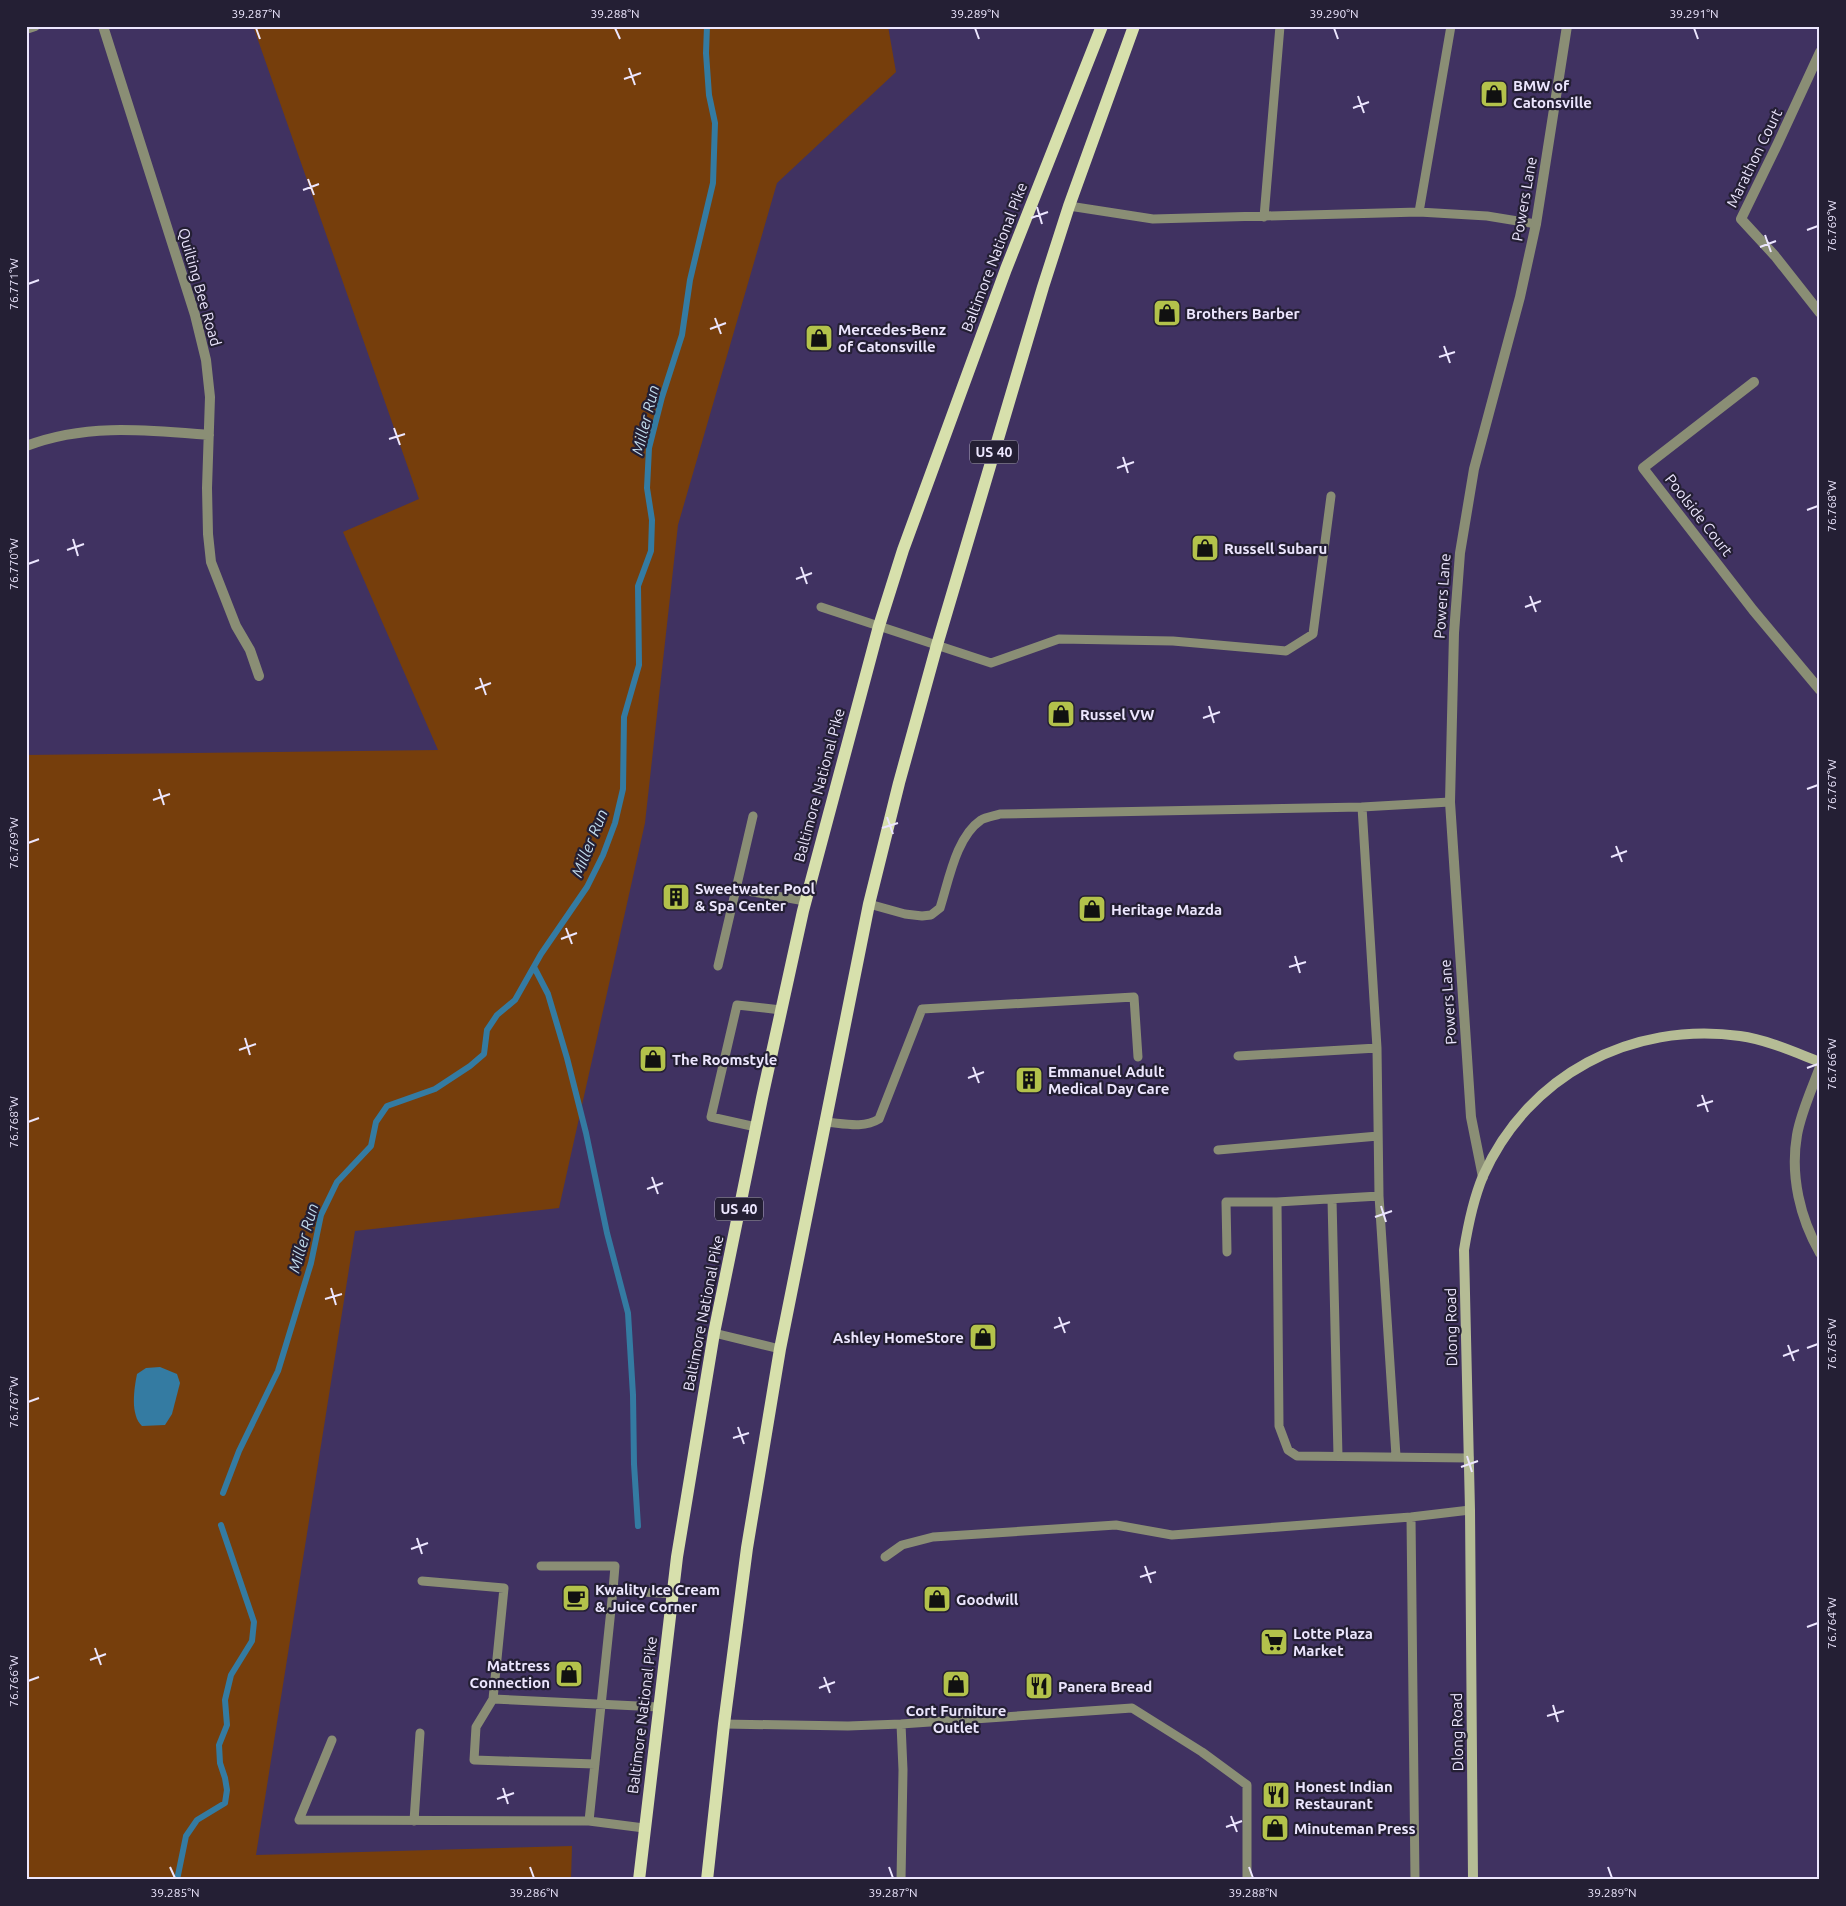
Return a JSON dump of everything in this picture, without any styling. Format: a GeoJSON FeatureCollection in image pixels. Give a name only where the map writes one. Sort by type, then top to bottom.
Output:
{"type":"FeatureCollection","features":[{"type":"Feature","properties":{"kind":"main road","name":"Baltimore National Pike"},"geometry":{"type":"LineString","coordinates":[[639,1880],[677,1557],[714,1333],[805,901],[879,626],[928,477],[996,296],[1102,26]]}},
{"type":"Feature","properties":{"kind":"main road","name":"US 40"},"geometry":{"type":"LineString","coordinates":[[707,1880],[724,1724],[747,1548],[780,1349],[869,904],[899,783],[937,645],[1043,287],[1069,206],[1134,26]]}},
{"type":"Feature","properties":{"kind":"street"},"geometry":{"type":"LineString","coordinates":[[26,29],[35,26]]}},
{"type":"Feature","properties":{"kind":"street","name":"Quilting Bee Road"},"geometry":{"type":"LineString","coordinates":[[103,26],[195,315],[206,360],[210,397],[207,516],[211,562],[236,626],[250,650],[259,676]]}},
{"type":"Feature","properties":{"kind":"street","name":"Powers Lane"},"geometry":{"type":"LineString","coordinates":[[1483,1178],[1471,1117],[1450,802],[1454,633],[1460,553],[1474,469],[1520,297],[1536,224],[1568,26]]}},
{"type":"Feature","properties":{"kind":"street","name":"Marathon Court"},"geometry":{"type":"LineString","coordinates":[[1820,52],[1741,219],[1775,256],[1820,313]]}},
{"type":"Feature","properties":{"kind":"street","name":"Poolside Court"},"geometry":{"type":"LineString","coordinates":[[1754,382],[1643,468],[1753,610],[1820,690]]}},
{"type":"Feature","properties":{"kind":"street"},"geometry":{"type":"LineString","coordinates":[[26,446],[76,433],[118,429],[209,435]]}},
{"type":"Feature","properties":{"kind":"street","name":"Dlong Road"},"geometry":{"type":"LineString","coordinates":[[1473,1880],[1470,1510],[1464,1250],[1470,1215],[1483,1178],[1498,1147],[1521,1115],[1546,1089],[1573,1070],[1608,1052],[1678,1034],[1704,1033],[1741,1036],[1776,1045],[1820,1062]]}},
{"type":"Feature","properties":{"kind":"street"},"geometry":{"type":"LineString","coordinates":[[1820,1066],[1803,1112],[1797,1136],[1796,1185],[1800,1208],[1810,1236],[1820,1253]]}},
{"type":"Feature","properties":{"kind":"lane"},"geometry":{"type":"LineString","coordinates":[[1264,217],[1280,26]]}},
{"type":"Feature","properties":{"kind":"lane"},"geometry":{"type":"LineString","coordinates":[[1419,212],[1451,26]]}},
{"type":"Feature","properties":{"kind":"lane"},"geometry":{"type":"LineString","coordinates":[[1069,206],[1153,219],[1419,212],[1487,216],[1536,224]]}},
{"type":"Feature","properties":{"kind":"lane"},"geometry":{"type":"LineString","coordinates":[[821,607],[991,663],[1059,639],[1173,641],[1286,651],[1313,634],[1331,496]]}},
{"type":"Feature","properties":{"kind":"lane"},"geometry":{"type":"LineString","coordinates":[[869,904],[905,914],[931,915],[940,908],[962,841],[972,828],[983,819],[1000,814],[1362,807],[1450,802]]}},
{"type":"Feature","properties":{"kind":"lane"},"geometry":{"type":"LineString","coordinates":[[1362,807],[1377,1048],[1379,1196],[1396,1456]]}},
{"type":"Feature","properties":{"kind":"lane"},"geometry":{"type":"LineString","coordinates":[[718,966],[752,816]]}},
{"type":"Feature","properties":{"kind":"lane"},"geometry":{"type":"LineString","coordinates":[[736,889],[805,901]]}},
{"type":"Feature","properties":{"kind":"lane"},"geometry":{"type":"LineString","coordinates":[[824,1122],[864,1125],[879,1119],[922,1009],[1134,997],[1138,1057]]}},
{"type":"Feature","properties":{"kind":"lane"},"geometry":{"type":"LineString","coordinates":[[756,1127],[711,1117],[737,1005],[781,1010]]}},
{"type":"Feature","properties":{"kind":"lane"},"geometry":{"type":"LineString","coordinates":[[1238,1056],[1377,1048]]}},
{"type":"Feature","properties":{"kind":"lane"},"geometry":{"type":"LineString","coordinates":[[1218,1150],[1378,1136]]}},
{"type":"Feature","properties":{"kind":"lane"},"geometry":{"type":"LineString","coordinates":[[1227,1252],[1226,1202],[1278,1202],[1379,1196]]}},
{"type":"Feature","properties":{"kind":"lane"},"geometry":{"type":"LineString","coordinates":[[1332,1199],[1338,1456]]}},
{"type":"Feature","properties":{"kind":"lane"},"geometry":{"type":"LineString","coordinates":[[1278,1202],[1279,1426],[1288,1450],[1297,1456],[1468,1458]]}},
{"type":"Feature","properties":{"kind":"lane"},"geometry":{"type":"LineString","coordinates":[[714,1333],[780,1349]]}},
{"type":"Feature","properties":{"kind":"lane"},"geometry":{"type":"LineString","coordinates":[[885,1557],[902,1545],[933,1537],[1116,1525],[1172,1535],[1411,1517],[1470,1510]]}},
{"type":"Feature","properties":{"kind":"lane"},"geometry":{"type":"LineString","coordinates":[[1411,1517],[1415,1880]]}},
{"type":"Feature","properties":{"kind":"lane"},"geometry":{"type":"LineString","coordinates":[[541,1566],[615,1566],[589,1821]]}},
{"type":"Feature","properties":{"kind":"lane"},"geometry":{"type":"LineString","coordinates":[[422,1581],[504,1588],[493,1699],[476,1727],[474,1760],[595,1764]]}},
{"type":"Feature","properties":{"kind":"lane"},"geometry":{"type":"LineString","coordinates":[[613,1590],[673,1594]]}},
{"type":"Feature","properties":{"kind":"lane"},"geometry":{"type":"LineString","coordinates":[[493,1699],[659,1707]]}},
{"type":"Feature","properties":{"kind":"lane"},"geometry":{"type":"LineString","coordinates":[[724,1724],[848,1726],[901,1724],[1132,1708],[1202,1752],[1247,1785],[1246,1880]]}},
{"type":"Feature","properties":{"kind":"lane"},"geometry":{"type":"LineString","coordinates":[[901,1724],[903,1770],[901,1880]]}},
{"type":"Feature","properties":{"kind":"lane"},"geometry":{"type":"LineString","coordinates":[[414,1821],[420,1733]]}},
{"type":"Feature","properties":{"kind":"lane"},"geometry":{"type":"LineString","coordinates":[[332,1740],[299,1820],[589,1821],[644,1828]]}},
{"type":"Feature","properties":{"kind":"shaded area"},"geometry":{"type":"Polygon","coordinates":[[[253,26],[888,26],[896,72],[777,183],[678,525],[645,823],[559,1208],[355,1231],[256,1855],[572,1846],[571,1880],[26,1880],[26,755],[438,750],[343,532],[419,499],[253,26]]]}},
{"type":"Feature","properties":{"kind":"water"},"geometry":{"type":"Polygon","coordinates":[[[160,1367],[177,1374],[180,1383],[172,1414],[165,1425],[142,1426],[134,1409],[137,1374],[146,1368],[160,1367]]]}},
{"type":"Feature","properties":{"kind":"waterway","name":"Miller Run"},"geometry":{"type":"LineString","coordinates":[[223,1493],[239,1451],[278,1371],[311,1263],[321,1215],[337,1182],[371,1146],[376,1122],[387,1106],[435,1089],[470,1066],[484,1054],[487,1030],[497,1015],[515,1000],[541,954],[587,887],[603,855],[615,823],[623,789],[624,717],[639,665],[638,586],[651,551],[652,520],[647,488],[649,448],[662,397],[682,335],[690,280],[713,183],[715,123],[709,95],[706,53],[707,26]]}},
{"type":"Feature","properties":{"kind":"waterway"},"geometry":{"type":"LineString","coordinates":[[534,967],[548,994],[567,1058],[586,1133],[607,1233],[628,1313],[638,1526]]}},
{"type":"Feature","properties":{"kind":"waterway","name":"Miller Run"},"geometry":{"type":"LineString","coordinates":[[177,1880],[186,1836],[197,1820],[225,1803],[227,1790],[220,1763],[219,1745],[227,1725],[225,1700],[231,1675],[252,1641],[254,1622],[221,1525]]}},
{"type":"Feature","properties":{"kind":"place","name":"BMW of Catonsville"},"geometry":{"type":"Point","coordinates":[1494,94]}},
{"type":"Feature","properties":{"kind":"place","name":"Brothers Barber"},"geometry":{"type":"Point","coordinates":[1167,313]}},
{"type":"Feature","properties":{"kind":"place","name":"Mercedes-Benz of Catonsville"},"geometry":{"type":"Point","coordinates":[819,338]}},
{"type":"Feature","properties":{"kind":"place","name":"Russell Subaru"},"geometry":{"type":"Point","coordinates":[1205,548]}},
{"type":"Feature","properties":{"kind":"place","name":"Russel VW"},"geometry":{"type":"Point","coordinates":[1061,714]}},
{"type":"Feature","properties":{"kind":"place","name":"Sweetwater Pool & Spa Center"},"geometry":{"type":"Point","coordinates":[676,897]}},
{"type":"Feature","properties":{"kind":"place","name":"Heritage Mazda"},"geometry":{"type":"Point","coordinates":[1092,909]}},
{"type":"Feature","properties":{"kind":"place","name":"The Roomstyle"},"geometry":{"type":"Point","coordinates":[653,1059]}},
{"type":"Feature","properties":{"kind":"place","name":"Emmanuel Adult Medical Day Care"},"geometry":{"type":"Point","coordinates":[1029,1080]}},
{"type":"Feature","properties":{"kind":"place","name":"Ashley HomeStore"},"geometry":{"type":"Point","coordinates":[983,1337]}},
{"type":"Feature","properties":{"kind":"place","name":"Kwality Ice Cream & Juice Corner"},"geometry":{"type":"Point","coordinates":[576,1598]}},
{"type":"Feature","properties":{"kind":"place","name":"Goodwill"},"geometry":{"type":"Point","coordinates":[937,1599]}},
{"type":"Feature","properties":{"kind":"place","name":"Lotte Plaza Market"},"geometry":{"type":"Point","coordinates":[1274,1642]}},
{"type":"Feature","properties":{"kind":"place","name":"Mattress Connection"},"geometry":{"type":"Point","coordinates":[569,1674]}},
{"type":"Feature","properties":{"kind":"place","name":"Cort Furniture Outlet"},"geometry":{"type":"Point","coordinates":[956,1684]}},
{"type":"Feature","properties":{"kind":"place","name":"Panera Bread"},"geometry":{"type":"Point","coordinates":[1039,1686]}},
{"type":"Feature","properties":{"kind":"place","name":"Honest Indian Restaurant"},"geometry":{"type":"Point","coordinates":[1276,1795]}},
{"type":"Feature","properties":{"kind":"place","name":"Minuteman Press"},"geometry":{"type":"Point","coordinates":[1275,1828]}}]}
